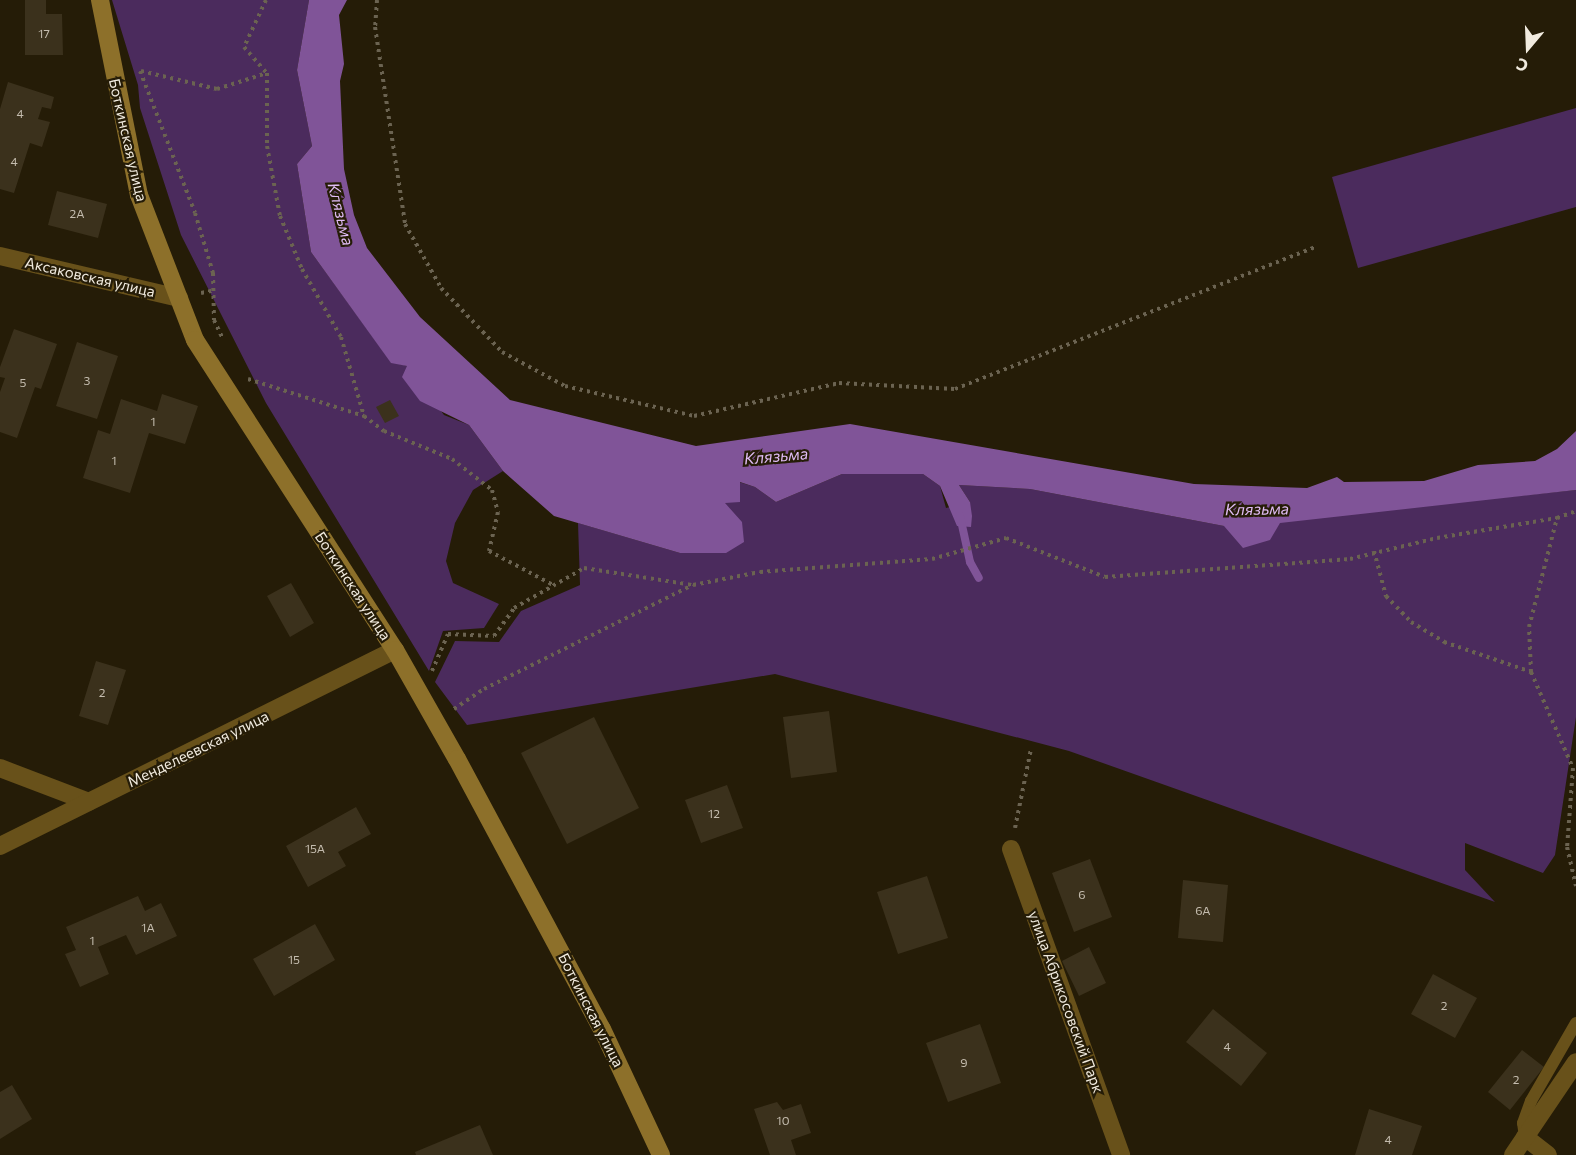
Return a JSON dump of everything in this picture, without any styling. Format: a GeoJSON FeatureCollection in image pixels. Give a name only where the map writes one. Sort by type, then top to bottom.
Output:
{"type":"FeatureCollection","features":[{"type":"Feature","properties":{"kind":"street","name":"Боткинская улица"},"geometry":{"type":"LineString","coordinates":[[100,0],[139,195],[195,340],[395,650],[602,1029],[661,1155]]}},
{"type":"Feature","properties":{"kind":"street","name":"Аксаковская улица"},"geometry":{"type":"LineString","coordinates":[[0,256],[179,298]]}},
{"type":"Feature","properties":{"kind":"street","name":"Менделеевская улица"},"geometry":{"type":"LineString","coordinates":[[0,846],[395,650]]}},
{"type":"Feature","properties":{"kind":"street"},"geometry":{"type":"LineString","coordinates":[[0,768],[89,802]]}},
{"type":"Feature","properties":{"kind":"street","name":"улица Абрикосовский Парк"},"geometry":{"type":"LineString","coordinates":[[1011,849],[1120,1155]]}},
{"type":"Feature","properties":{"kind":"street"},"geometry":{"type":"LineString","coordinates":[[1513,1155],[1576,1062]]}},
{"type":"Feature","properties":{"kind":"street"},"geometry":{"type":"LineString","coordinates":[[1525,1137],[1548,1155]]}},
{"type":"Feature","properties":{"kind":"lane"},"geometry":{"type":"LineString","coordinates":[[1525,1137],[1523,1123],[1531,1101],[1576,1023]]}},
{"type":"Feature","properties":{"kind":"path"},"geometry":{"type":"LineString","coordinates":[[266,0],[244,47],[267,73],[267,146],[280,216],[302,269],[341,337],[364,416]]}},
{"type":"Feature","properties":{"kind":"path"},"geometry":{"type":"LineString","coordinates":[[376,0],[375,27],[405,224],[441,288],[502,352],[565,386],[694,416],[839,383],[955,389],[1315,247]]}},
{"type":"Feature","properties":{"kind":"path"},"geometry":{"type":"LineString","coordinates":[[214,320],[213,273],[195,213],[140,70],[217,89],[267,73]]}},
{"type":"Feature","properties":{"kind":"path"},"geometry":{"type":"LineString","coordinates":[[242,377],[364,416],[384,431],[452,459],[492,490],[498,512],[489,551],[554,585]]}},
{"type":"Feature","properties":{"kind":"path"},"geometry":{"type":"LineString","coordinates":[[448,713],[484,689],[693,585],[760,572],[932,559],[1006,538],[1105,577],[1350,559],[1374,551],[1557,518],[1576,511]]}},
{"type":"Feature","properties":{"kind":"path"},"geometry":{"type":"LineString","coordinates":[[1557,518],[1529,627],[1531,672],[1573,768],[1567,847],[1576,886]]}},
{"type":"Feature","properties":{"kind":"path"},"geometry":{"type":"LineString","coordinates":[[1374,551],[1386,596],[1411,622],[1444,642],[1531,672]]}},
{"type":"Feature","properties":{"kind":"path"},"geometry":{"type":"LineString","coordinates":[[429,680],[448,634],[494,636],[514,608],[584,568],[693,585]]}},
{"type":"Feature","properties":{"kind":"path"},"geometry":{"type":"LineString","coordinates":[[1011,849],[1031,749]]}},
{"type":"Feature","properties":{"kind":"shaded area"},"geometry":{"type":"Polygon","coordinates":[[[112,0],[309,0],[297,70],[312,146],[297,164],[311,252],[391,362],[408,366],[444,415],[469,425],[503,471],[473,490],[455,523],[446,561],[453,583],[499,604],[484,628],[443,631],[429,671],[266,403],[181,235],[140,108],[138,85],[112,0]]]}},
{"type":"Feature","properties":{"kind":"shaded area"},"geometry":{"type":"Polygon","coordinates":[[[1576,108],[1576,207],[1358,268],[1332,177],[1576,108]]]}},
{"type":"Feature","properties":{"kind":"shaded area"},"geometry":{"type":"Polygon","coordinates":[[[842,474],[923,474],[940,486],[946,508],[970,502],[959,485],[1030,489],[1224,526],[1576,490],[1576,717],[1555,855],[1543,873],[1465,843],[1465,870],[1495,902],[1069,751],[775,674],[467,725],[435,682],[455,641],[499,642],[521,611],[580,585],[578,523],[680,553],[739,482],[755,487],[776,502],[842,474]]]}},
{"type":"Feature","properties":{"kind":"water","name":"Клязьма"},"geometry":{"type":"Polygon","coordinates":[[[309,0],[347,0],[339,15],[344,64],[340,81],[344,169],[354,215],[367,248],[420,317],[510,400],[696,446],[850,424],[1194,484],[1307,488],[1337,477],[1344,482],[1424,481],[1478,465],[1535,461],[1557,449],[1576,431],[1576,490],[1280,523],[1270,540],[1243,548],[1224,526],[1030,489],[959,485],[970,502],[972,516],[971,527],[957,526],[940,486],[923,474],[842,474],[776,502],[755,487],[740,482],[740,502],[725,503],[742,522],[744,542],[726,553],[680,553],[554,516],[503,471],[469,425],[420,401],[402,377],[407,366],[391,363],[311,252],[297,164],[312,146],[297,70],[309,0]]]}},
{"type":"Feature","properties":{"kind":"building"},"geometry":{"type":"Polygon","coordinates":[[[25,0],[46,0],[46,14],[62,14],[63,55],[25,55],[25,0]]]}},
{"type":"Feature","properties":{"kind":"building"},"geometry":{"type":"Polygon","coordinates":[[[8,82],[54,97],[51,109],[42,107],[38,119],[50,122],[42,147],[30,143],[14,193],[0,189],[0,109],[8,82]]]}},
{"type":"Feature","properties":{"kind":"building"},"geometry":{"type":"Polygon","coordinates":[[[57,191],[107,204],[98,238],[48,225],[57,191]]]}},
{"type":"Feature","properties":{"kind":"building"},"geometry":{"type":"Polygon","coordinates":[[[14,329],[57,344],[41,389],[35,387],[17,438],[0,432],[0,392],[5,378],[0,377],[0,367],[14,329]]]}},
{"type":"Feature","properties":{"kind":"building"},"geometry":{"type":"Polygon","coordinates":[[[77,342],[118,356],[97,419],[56,406],[77,342]]]}},
{"type":"Feature","properties":{"kind":"building"},"geometry":{"type":"Polygon","coordinates":[[[162,394],[198,406],[185,444],[149,433],[130,493],[83,478],[98,430],[110,434],[121,399],[157,411],[162,394]]]}},
{"type":"Feature","properties":{"kind":"building"},"geometry":{"type":"Polygon","coordinates":[[[390,400],[399,416],[385,423],[376,407],[390,400]]]}},
{"type":"Feature","properties":{"kind":"building"},"geometry":{"type":"Polygon","coordinates":[[[291,583],[314,623],[290,637],[267,596],[291,583]]]}},
{"type":"Feature","properties":{"kind":"building"},"geometry":{"type":"Polygon","coordinates":[[[96,661],[126,670],[108,725],[79,716],[96,661]]]}},
{"type":"Feature","properties":{"kind":"building"},"geometry":{"type":"Polygon","coordinates":[[[829,711],[837,772],[791,778],[783,717],[829,711]]]}},
{"type":"Feature","properties":{"kind":"building"},"geometry":{"type":"Polygon","coordinates":[[[594,717],[639,808],[567,844],[521,753],[594,717]]]}},
{"type":"Feature","properties":{"kind":"building"},"geometry":{"type":"Polygon","coordinates":[[[727,785],[743,828],[701,843],[685,800],[727,785]]]}},
{"type":"Feature","properties":{"kind":"building"},"geometry":{"type":"Polygon","coordinates":[[[356,807],[371,834],[338,852],[346,866],[308,887],[286,846],[356,807]]]}},
{"type":"Feature","properties":{"kind":"building"},"geometry":{"type":"Polygon","coordinates":[[[1090,859],[1112,917],[1074,932],[1052,873],[1090,859]]]}},
{"type":"Feature","properties":{"kind":"building"},"geometry":{"type":"Polygon","coordinates":[[[927,876],[948,938],[898,954],[877,892],[927,876]]]}},
{"type":"Feature","properties":{"kind":"building"},"geometry":{"type":"Polygon","coordinates":[[[1183,880],[1228,885],[1223,942],[1178,938],[1183,880]]]}},
{"type":"Feature","properties":{"kind":"building"},"geometry":{"type":"Polygon","coordinates":[[[138,896],[145,911],[161,903],[177,936],[136,955],[126,935],[98,947],[109,974],[80,987],[65,954],[76,950],[66,927],[138,896]]]}},
{"type":"Feature","properties":{"kind":"building"},"geometry":{"type":"Polygon","coordinates":[[[315,924],[335,960],[274,996],[253,959],[315,924]]]}},
{"type":"Feature","properties":{"kind":"building"},"geometry":{"type":"Polygon","coordinates":[[[1089,947],[1106,983],[1079,996],[1062,961],[1089,947]]]}},
{"type":"Feature","properties":{"kind":"building"},"geometry":{"type":"Polygon","coordinates":[[[1433,974],[1477,998],[1455,1038],[1411,1014],[1433,974]]]}},
{"type":"Feature","properties":{"kind":"building"},"geometry":{"type":"Polygon","coordinates":[[[1213,1009],[1267,1053],[1241,1086],[1186,1042],[1213,1009]]]}},
{"type":"Feature","properties":{"kind":"building"},"geometry":{"type":"Polygon","coordinates":[[[980,1024],[1001,1083],[948,1102],[926,1043],[980,1024]]]}},
{"type":"Feature","properties":{"kind":"building"},"geometry":{"type":"Polygon","coordinates":[[[1522,1050],[1544,1067],[1510,1110],[1488,1092],[1522,1050]]]}},
{"type":"Feature","properties":{"kind":"building"},"geometry":{"type":"Polygon","coordinates":[[[12,1085],[32,1119],[0,1139],[0,1092],[12,1085]]]}},
{"type":"Feature","properties":{"kind":"building"},"geometry":{"type":"Polygon","coordinates":[[[777,1102],[783,1110],[801,1104],[811,1133],[791,1140],[796,1155],[770,1155],[754,1109],[777,1102]]]}},
{"type":"Feature","properties":{"kind":"building"},"geometry":{"type":"Polygon","coordinates":[[[1369,1109],[1422,1126],[1412,1155],[1355,1155],[1369,1109]]]}},
{"type":"Feature","properties":{"kind":"building"},"geometry":{"type":"Polygon","coordinates":[[[480,1125],[493,1155],[416,1155],[415,1152],[480,1125]]]}},
{"type":"Feature","properties":{"kind":"waterway"},"geometry":{"type":"LineString","coordinates":[[960,516],[970,562],[979,578]]}}]}
